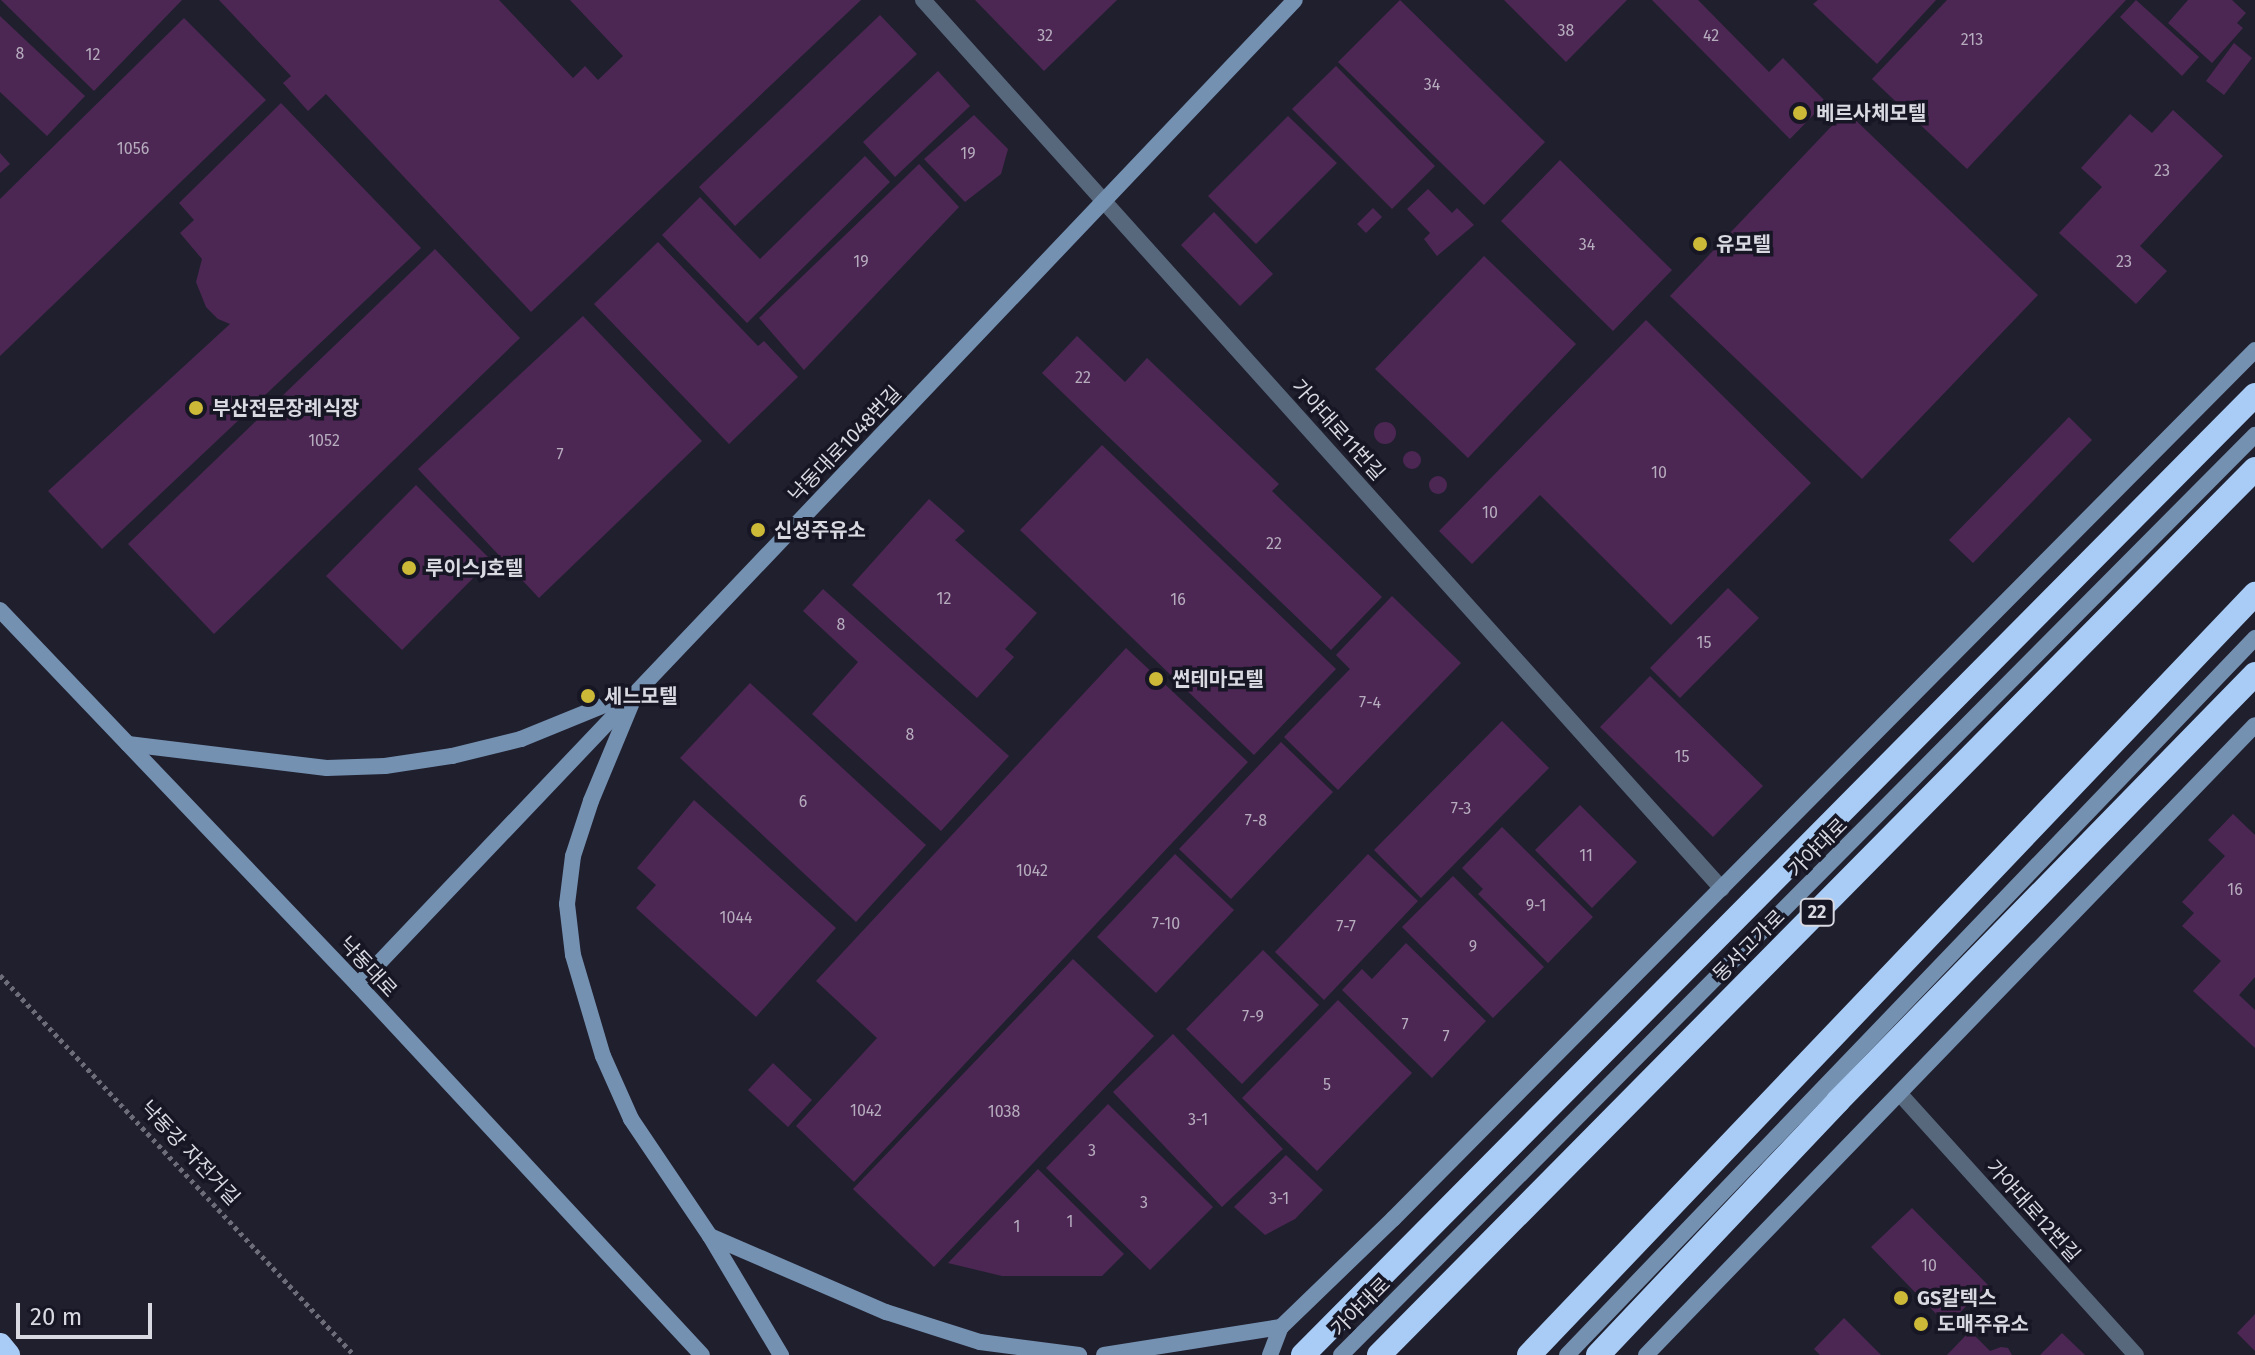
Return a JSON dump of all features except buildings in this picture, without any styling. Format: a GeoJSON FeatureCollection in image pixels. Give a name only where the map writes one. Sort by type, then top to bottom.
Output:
{"type":"FeatureCollection","features":[{"type":"Feature","properties":{"kind":"highway"},"geometry":{"type":"LineString","coordinates":[[1303,1355],[2255,395]]}},
{"type":"Feature","properties":{"kind":"highway","name":"동서고가로"},"geometry":{"type":"LineString","coordinates":[[1379,1355],[2255,469]]}},
{"type":"Feature","properties":{"kind":"highway"},"geometry":{"type":"LineString","coordinates":[[1529,1355],[2255,594]]}},
{"type":"Feature","properties":{"kind":"highway"},"geometry":{"type":"LineString","coordinates":[[1598,1355],[1838,1101],[2255,674]]}},
{"type":"Feature","properties":{"kind":"highway"},"geometry":{"type":"LineString","coordinates":[[0,1345],[8,1355]]}},
{"type":"Feature","properties":{"kind":"main road","name":"낙동대로1048번길"},"geometry":{"type":"LineString","coordinates":[[358,985],[1295,0]]}},
{"type":"Feature","properties":{"kind":"main road"},"geometry":{"type":"LineString","coordinates":[[1270,1355],[1281,1327],[1722,889],[2255,350]]}},
{"type":"Feature","properties":{"kind":"main road","name":"가야대로"},"geometry":{"type":"LineString","coordinates":[[1341,1355],[2255,435]]}},
{"type":"Feature","properties":{"kind":"main road","name":"낙동대로"},"geometry":{"type":"LineString","coordinates":[[0,610],[358,985],[702,1355]]}},
{"type":"Feature","properties":{"kind":"main road"},"geometry":{"type":"LineString","coordinates":[[1567,1355],[2255,638]]}},
{"type":"Feature","properties":{"kind":"main road"},"geometry":{"type":"LineString","coordinates":[[128,744],[327,768],[385,766],[452,756],[521,739],[636,692]]}},
{"type":"Feature","properties":{"kind":"main road"},"geometry":{"type":"LineString","coordinates":[[636,692],[591,801],[573,856],[567,904],[573,955],[603,1056],[631,1119],[710,1236],[781,1355]]}},
{"type":"Feature","properties":{"kind":"main road"},"geometry":{"type":"LineString","coordinates":[[1646,1355],[2255,725]]}},
{"type":"Feature","properties":{"kind":"main road"},"geometry":{"type":"LineString","coordinates":[[710,1236],[899,1317],[980,1342],[1079,1355]]}},
{"type":"Feature","properties":{"kind":"main road"},"geometry":{"type":"LineString","coordinates":[[1104,1355],[1281,1327]]}},
{"type":"Feature","properties":{"kind":"street","name":"가야대로11번길"},"geometry":{"type":"LineString","coordinates":[[923,0],[1722,889]]}},
{"type":"Feature","properties":{"kind":"street","name":"가야대로12번길"},"geometry":{"type":"LineString","coordinates":[[1900,1094],[2136,1355]]}},
{"type":"Feature","properties":{"kind":"path","name":"낙동강 자전거길"},"geometry":{"type":"LineString","coordinates":[[0,975],[354,1355]]}},
{"type":"Feature","properties":{"kind":"place","name":"베르사체모텔"},"geometry":{"type":"Point","coordinates":[1800,113]}},
{"type":"Feature","properties":{"kind":"place","name":"유모텔"},"geometry":{"type":"Point","coordinates":[1700,244]}},
{"type":"Feature","properties":{"kind":"place","name":"부산전문장례식장"},"geometry":{"type":"Point","coordinates":[196,408]}},
{"type":"Feature","properties":{"kind":"place","name":"신성주유소"},"geometry":{"type":"Point","coordinates":[758,530]}},
{"type":"Feature","properties":{"kind":"place","name":"루이스J호텔"},"geometry":{"type":"Point","coordinates":[409,568]}},
{"type":"Feature","properties":{"kind":"place","name":"썬테마모텔"},"geometry":{"type":"Point","coordinates":[1156,679]}},
{"type":"Feature","properties":{"kind":"place","name":"세느모텔"},"geometry":{"type":"Point","coordinates":[588,696]}},
{"type":"Feature","properties":{"kind":"place","name":"GS칼텍스"},"geometry":{"type":"Point","coordinates":[1901,1298]}},
{"type":"Feature","properties":{"kind":"place","name":"도매주유소"},"geometry":{"type":"Point","coordinates":[1921,1324]}}]}
